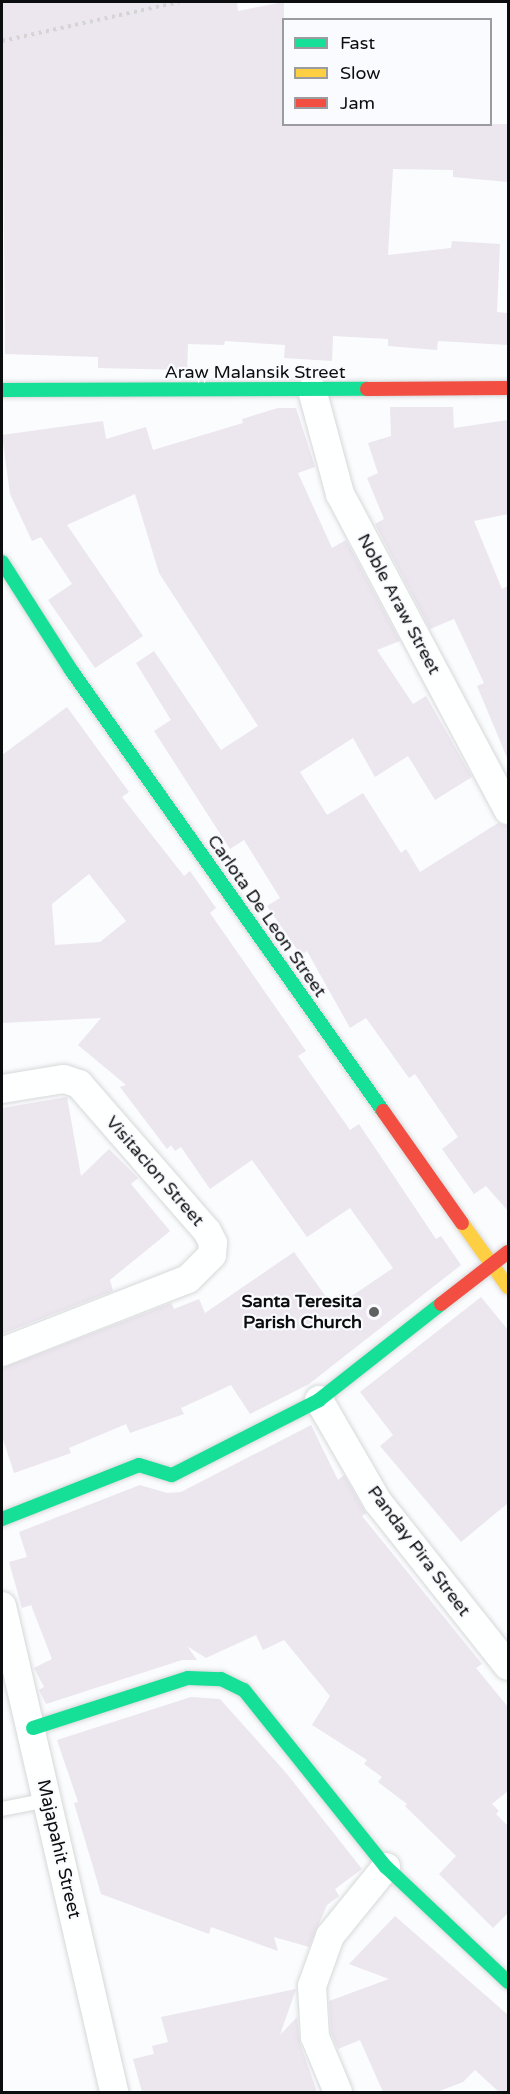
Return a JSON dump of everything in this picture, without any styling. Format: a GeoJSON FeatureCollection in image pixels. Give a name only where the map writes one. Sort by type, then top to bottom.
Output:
{"type":"FeatureCollection","features":[{"type":"Feature","properties":{"kind":"street","name":"Araw Malansik Street"},"geometry":{"type":"LineString","coordinates":[[2,390],[508,388]]}},
{"type":"Feature","properties":{"kind":"street","name":"Noble Araw Street"},"geometry":{"type":"LineString","coordinates":[[312,390],[340,494],[508,810]]}},
{"type":"Feature","properties":{"kind":"street","name":"Carlota De Leon Street"},"geometry":{"type":"LineString","coordinates":[[2,562],[78,680],[508,1287]]}},
{"type":"Feature","properties":{"kind":"street","name":"Visitacion Street"},"geometry":{"type":"LineString","coordinates":[[2,1089],[64,1079],[79,1084],[207,1231],[213,1243],[212,1255],[188,1279],[2,1352]]}},
{"type":"Feature","properties":{"kind":"street"},"geometry":{"type":"LineString","coordinates":[[2,1519],[139,1465],[172,1474],[319,1400],[493,1267],[508,1252]]}},
{"type":"Feature","properties":{"kind":"street","name":"Panday Pira Street"},"geometry":{"type":"LineString","coordinates":[[319,1400],[378,1502],[508,1666]]}},
{"type":"Feature","properties":{"kind":"street","name":"Majapahit Street"},"geometry":{"type":"LineString","coordinates":[[2,1606],[33,1728],[114,2092]]}},
{"type":"Feature","properties":{"kind":"street"},"geometry":{"type":"LineString","coordinates":[[33,1728],[188,1678],[221,1679],[244,1690],[386,1867],[508,1982]]}},
{"type":"Feature","properties":{"kind":"street"},"geometry":{"type":"LineString","coordinates":[[338,2092],[315,2037],[312,1986],[330,1936],[386,1867]]}},
{"type":"Feature","properties":{"kind":"lane"},"geometry":{"type":"LineString","coordinates":[[2,1809],[48,1800]]}},
{"type":"Feature","properties":{"kind":"path"},"geometry":{"type":"LineString","coordinates":[[2,41],[179,2]]}},
{"type":"Feature","properties":{"kind":"building"},"geometry":{"type":"Polygon","coordinates":[[[2,2],[237,2],[238,11],[284,2],[282,126],[492,126],[492,124],[508,124],[508,182],[453,177],[453,170],[393,169],[388,255],[451,248],[452,241],[500,244],[497,312],[508,313],[508,345],[438,341],[437,350],[388,346],[388,339],[333,336],[332,361],[284,358],[285,345],[225,341],[224,345],[188,344],[187,370],[98,368],[98,357],[5,354],[2,2]]]}},
{"type":"Feature","properties":{"kind":"building"},"geometry":{"type":"Polygon","coordinates":[[[390,407],[453,407],[454,428],[508,420],[508,514],[474,521],[502,589],[508,586],[508,760],[477,686],[484,683],[454,619],[430,629],[375,524],[384,519],[367,478],[378,473],[368,443],[391,436],[390,407]]]}},
{"type":"Feature","properties":{"kind":"building"},"geometry":{"type":"Polygon","coordinates":[[[278,408],[296,408],[315,467],[298,473],[332,548],[346,540],[400,641],[377,650],[413,704],[426,696],[472,777],[435,800],[408,756],[375,777],[353,738],[300,772],[327,815],[363,793],[401,853],[406,849],[420,872],[498,823],[508,826],[508,1211],[486,1186],[474,1194],[442,1149],[458,1137],[415,1074],[409,1078],[366,1018],[350,1028],[307,951],[301,955],[267,906],[280,898],[244,840],[230,849],[154,731],[171,720],[136,663],[154,651],[221,750],[258,726],[159,573],[135,494],[67,525],[143,636],[95,668],[48,600],[72,584],[41,537],[32,541],[10,494],[2,435],[103,421],[106,439],[146,427],[153,450],[243,423],[242,419],[278,408]]]}},
{"type":"Feature","properties":{"kind":"building"},"geometry":{"type":"Polygon","coordinates":[[[67,707],[129,792],[122,797],[184,876],[190,871],[216,908],[210,913],[306,1051],[298,1056],[350,1130],[359,1124],[436,1239],[441,1236],[461,1265],[309,1384],[250,1414],[231,1385],[181,1408],[184,1414],[130,1433],[126,1424],[69,1448],[71,1453],[14,1473],[2,1436],[2,1368],[171,1303],[174,1309],[199,1299],[205,1313],[294,1252],[334,1308],[393,1268],[350,1208],[307,1237],[252,1160],[210,1189],[181,1147],[175,1151],[171,1145],[167,1149],[120,1087],[126,1085],[78,1045],[101,1018],[2,1023],[2,755],[67,707]],[[89,874],[52,904],[55,945],[100,942],[126,921],[89,874]]]}},
{"type":"Feature","properties":{"kind":"building"},"geometry":{"type":"Polygon","coordinates":[[[67,1097],[81,1176],[109,1149],[138,1178],[131,1184],[170,1231],[110,1280],[113,1291],[2,1334],[2,1108],[67,1097]]]}},
{"type":"Feature","properties":{"kind":"building"},"geometry":{"type":"Polygon","coordinates":[[[481,1297],[508,1330],[508,1503],[461,1542],[380,1446],[393,1435],[360,1392],[481,1297]]]}},
{"type":"Feature","properties":{"kind":"building"},"geometry":{"type":"Polygon","coordinates":[[[311,1425],[338,1480],[344,1475],[366,1513],[362,1516],[482,1664],[476,1668],[508,1707],[508,1791],[492,1804],[499,1811],[496,1814],[508,1826],[508,1913],[493,1928],[439,1874],[456,1856],[405,1806],[407,1804],[378,1782],[382,1777],[364,1764],[367,1760],[312,1725],[330,1696],[284,1640],[263,1650],[256,1635],[206,1658],[187,1646],[197,1660],[182,1660],[46,1704],[39,1690],[44,1687],[34,1668],[52,1659],[31,1605],[22,1608],[9,1562],[27,1557],[19,1532],[140,1485],[167,1493],[181,1492],[311,1425]]]}},
{"type":"Feature","properties":{"kind":"building"},"geometry":{"type":"Polygon","coordinates":[[[191,1697],[220,1699],[287,1774],[362,1869],[335,1889],[339,1896],[327,1905],[309,1947],[274,1937],[278,1951],[211,1927],[209,1934],[101,1894],[74,1803],[78,1802],[57,1740],[191,1697]]]}},
{"type":"Feature","properties":{"kind":"building"},"geometry":{"type":"Polygon","coordinates":[[[395,1916],[508,2015],[508,2092],[499,2092],[475,2070],[463,2082],[437,2092],[383,2092],[360,2040],[338,2049],[331,2033],[329,2001],[389,1979],[349,1964],[395,1916]]]}},
{"type":"Feature","properties":{"kind":"building"},"geometry":{"type":"Polygon","coordinates":[[[296,1989],[280,2035],[297,2017],[300,2043],[317,2092],[142,2092],[133,2059],[154,2054],[152,2046],[168,2042],[161,2017],[296,1989]]]}},
{"type":"Feature","properties":{"kind":"traffic: fast"},"geometry":{"type":"LineString","coordinates":[[2,390],[367,389]]}},
{"type":"Feature","properties":{"kind":"traffic: fast"},"geometry":{"type":"LineString","coordinates":[[2,562],[71,670],[383,1111]]}},
{"type":"Feature","properties":{"kind":"traffic: fast"},"geometry":{"type":"LineString","coordinates":[[2,1519],[139,1465],[172,1475],[319,1400],[441,1304]]}},
{"type":"Feature","properties":{"kind":"traffic: fast"},"geometry":{"type":"LineString","coordinates":[[33,1728],[188,1678],[221,1679],[244,1690],[386,1867],[508,1982]]}},
{"type":"Feature","properties":{"kind":"traffic: slow"},"geometry":{"type":"LineString","coordinates":[[462,1223],[508,1287]]}},
{"type":"Feature","properties":{"kind":"traffic: jam"},"geometry":{"type":"LineString","coordinates":[[367,389],[508,388]]}},
{"type":"Feature","properties":{"kind":"traffic: jam"},"geometry":{"type":"LineString","coordinates":[[383,1111],[462,1223]]}},
{"type":"Feature","properties":{"kind":"traffic: jam"},"geometry":{"type":"LineString","coordinates":[[441,1304],[508,1252]]}},
{"type":"Feature","properties":{"kind":"place","name":"Santa Teresita Parish Church"},"geometry":{"type":"Point","coordinates":[374,1312]}}]}
